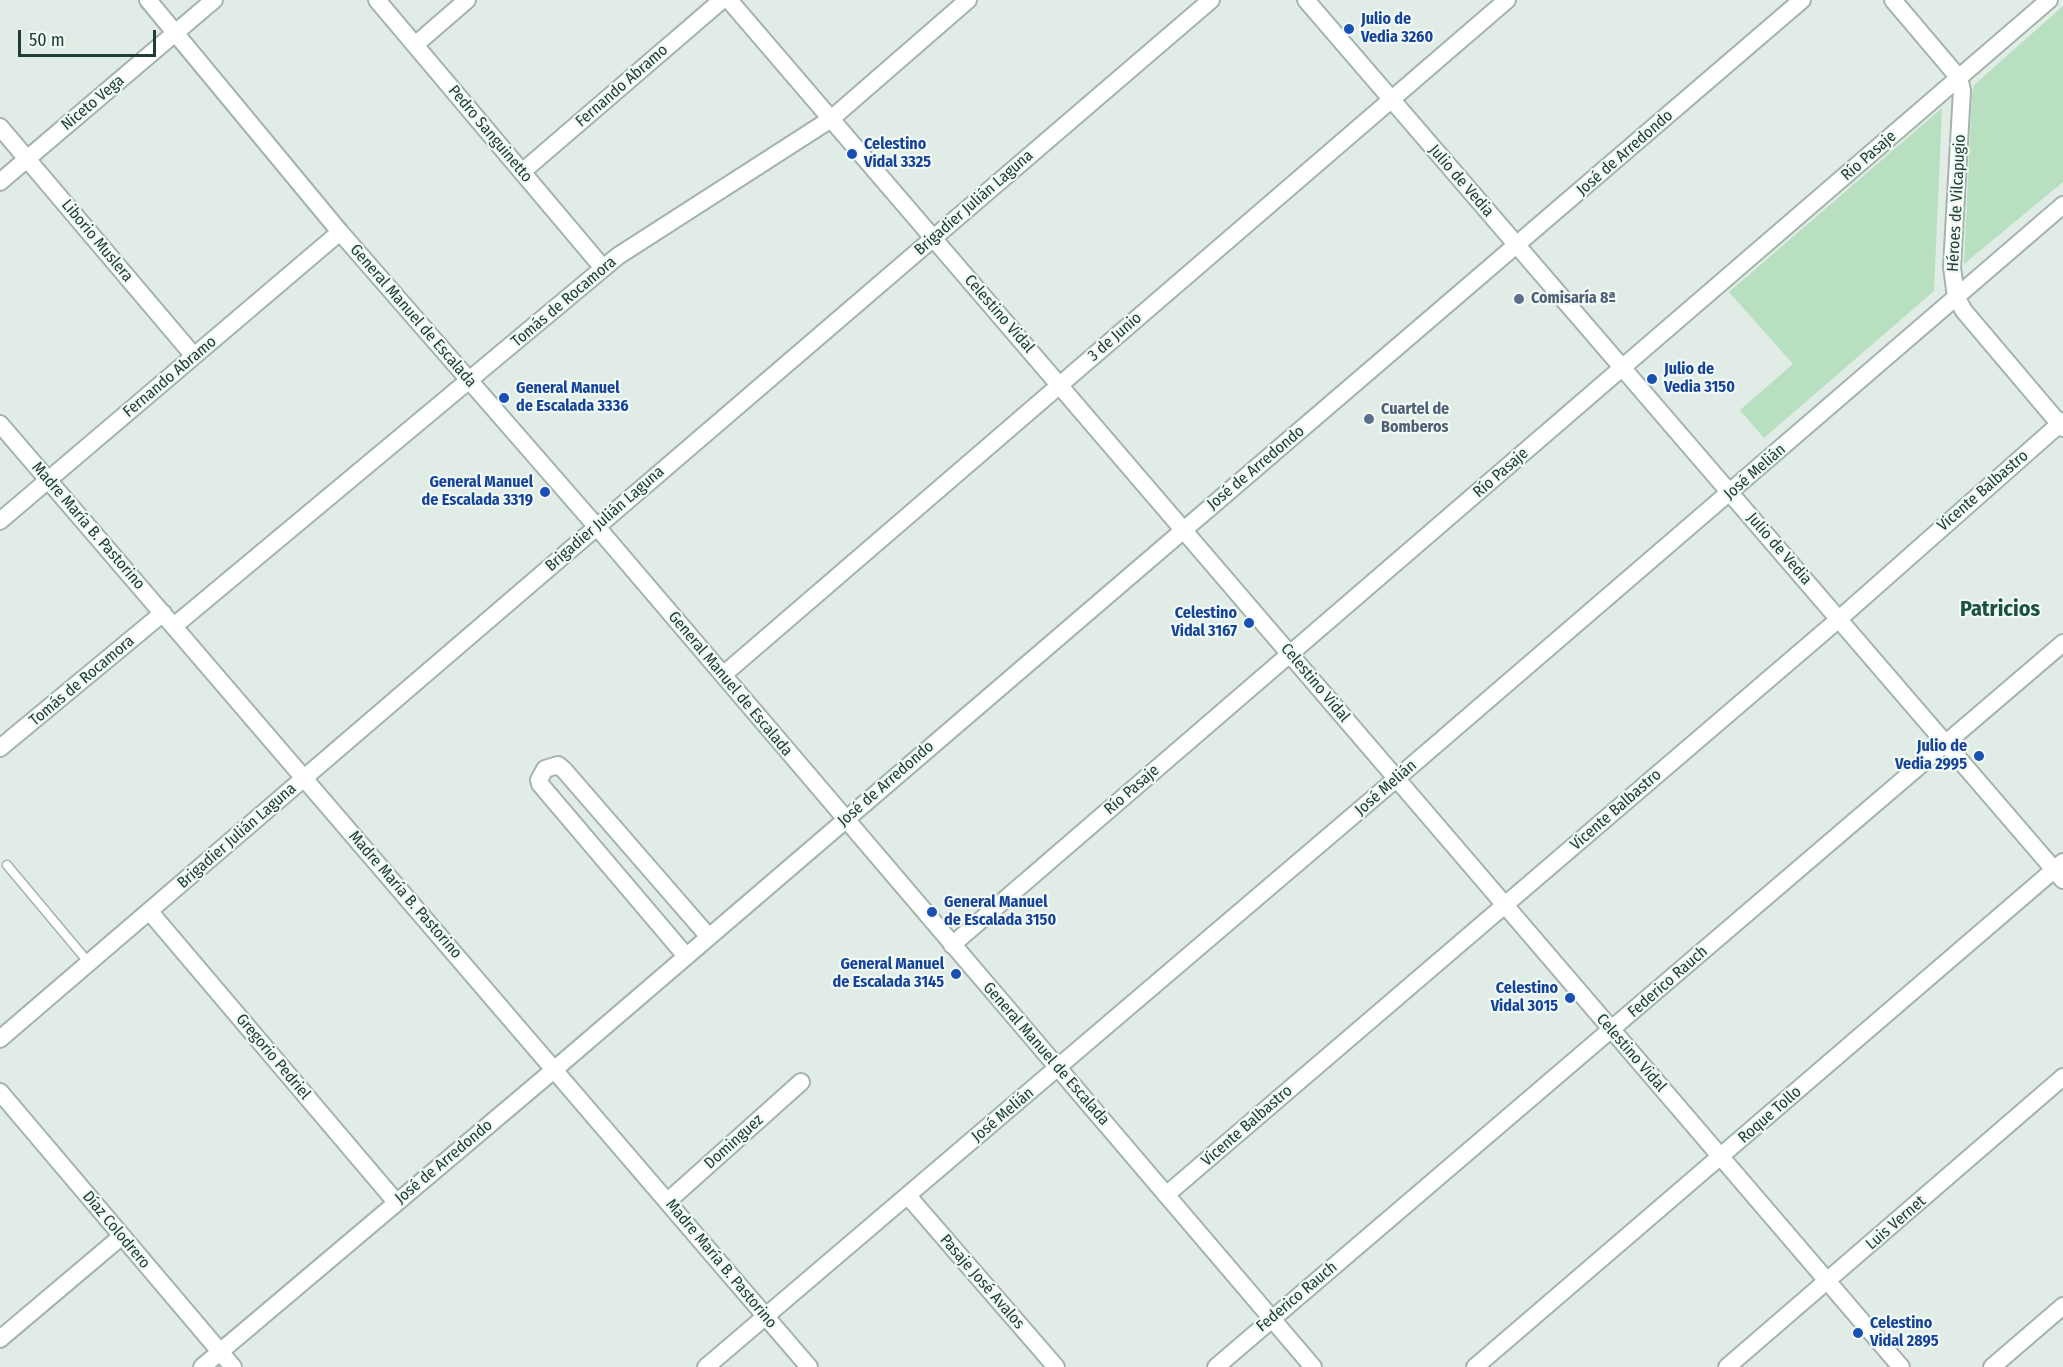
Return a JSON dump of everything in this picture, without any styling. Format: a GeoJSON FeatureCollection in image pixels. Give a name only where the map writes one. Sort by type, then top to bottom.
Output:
{"type":"FeatureCollection","features":[{"type":"Feature","properties":{"kind":"street","name":"General Manuel de Escalada"},"geometry":{"type":"LineString","coordinates":[[148,0],[340,232],[597,527],[1313,1367]]}},
{"type":"Feature","properties":{"kind":"street","name":"Niceto Vega"},"geometry":{"type":"LineString","coordinates":[[0,182],[214,0]]}},
{"type":"Feature","properties":{"kind":"street","name":"Pedro Sanguinetto"},"geometry":{"type":"LineString","coordinates":[[377,0],[603,268]]}},
{"type":"Feature","properties":{"kind":"street"},"geometry":{"type":"LineString","coordinates":[[415,45],[467,0]]}},
{"type":"Feature","properties":{"kind":"street","name":"Fernando Abramo"},"geometry":{"type":"LineString","coordinates":[[522,172],[722,0]]}},
{"type":"Feature","properties":{"kind":"street","name":"Celestino Vidal"},"geometry":{"type":"LineString","coordinates":[[729,0],[1901,1367]]}},
{"type":"Feature","properties":{"kind":"street","name":"Tomás de Rocamora"},"geometry":{"type":"LineString","coordinates":[[174,626],[470,382],[603,268],[831,120],[968,0]]}},
{"type":"Feature","properties":{"kind":"street","name":"Brigadier Julián Laguna"},"geometry":{"type":"LineString","coordinates":[[0,1039],[1211,0]]}},
{"type":"Feature","properties":{"kind":"street","name":"Julio de Vedia"},"geometry":{"type":"LineString","coordinates":[[1306,0],[1947,744],[2060,870]]}},
{"type":"Feature","properties":{"kind":"street","name":"3 de Junio"},"geometry":{"type":"LineString","coordinates":[[723,675],[1507,0]]}},
{"type":"Feature","properties":{"kind":"street","name":"José de Arredondo"},"geometry":{"type":"LineString","coordinates":[[202,1367],[555,1069],[845,818],[1517,246],[1802,0]]}},
{"type":"Feature","properties":{"kind":"street"},"geometry":{"type":"LineString","coordinates":[[1893,0],[1959,78]]}},
{"type":"Feature","properties":{"kind":"street","name":"Río Pasaje"},"geometry":{"type":"LineString","coordinates":[[952,945],[2049,0]]}},
{"type":"Feature","properties":{"kind":"street","name":"Héroes de Vilcapugio"},"geometry":{"type":"LineString","coordinates":[[1959,78],[1963,105],[1952,267],[1956,297],[1964,311],[2062,424]]}},
{"type":"Feature","properties":{"kind":"street","name":"Liborio Muslera"},"geometry":{"type":"LineString","coordinates":[[0,127],[194,356]]}},
{"type":"Feature","properties":{"kind":"street","name":"José Melián"},"geometry":{"type":"LineString","coordinates":[[706,1367],[1731,493],[2063,205]]}},
{"type":"Feature","properties":{"kind":"street","name":"Fernando Abramo"},"geometry":{"type":"LineString","coordinates":[[0,521],[340,232]]}},
{"type":"Feature","properties":{"kind":"street","name":"Madre María B. Pastorino"},"geometry":{"type":"LineString","coordinates":[[0,424],[808,1367]]}},
{"type":"Feature","properties":{"kind":"street","name":"Vicente Balbastro"},"geometry":{"type":"LineString","coordinates":[[1167,1195],[1839,619],[2062,424]]}},
{"type":"Feature","properties":{"kind":"street","name":"Tomás de Rocamora"},"geometry":{"type":"LineString","coordinates":[[0,748],[163,613]]}},
{"type":"Feature","properties":{"kind":"street","name":"Federico Rauch"},"geometry":{"type":"LineString","coordinates":[[1216,1367],[2063,643]]}},
{"type":"Feature","properties":{"kind":"street"},"geometry":{"type":"LineString","coordinates":[[686,956],[540,784],[539,780],[545,769],[558,765],[564,770],[709,937]]}},
{"type":"Feature","properties":{"kind":"street","name":"Roque Tollo"},"geometry":{"type":"LineString","coordinates":[[1475,1367],[2060,870]]}},
{"type":"Feature","properties":{"kind":"street","name":"Gregorio Pedriel"},"geometry":{"type":"LineString","coordinates":[[150,912],[396,1202]]}},
{"type":"Feature","properties":{"kind":"street","name":"Luis Vernet"},"geometry":{"type":"LineString","coordinates":[[1727,1367],[2063,1077]]}},
{"type":"Feature","properties":{"kind":"street","name":"Dominguez"},"geometry":{"type":"LineString","coordinates":[[668,1201],[801,1082]]}},
{"type":"Feature","properties":{"kind":"street","name":"Díaz Colodrero"},"geometry":{"type":"LineString","coordinates":[[0,1092],[233,1367]]}},
{"type":"Feature","properties":{"kind":"street","name":"Pasaje José Avalos"},"geometry":{"type":"LineString","coordinates":[[908,1196],[1056,1367]]}},
{"type":"Feature","properties":{"kind":"street"},"geometry":{"type":"LineString","coordinates":[[0,1339],[122,1236]]}},
{"type":"Feature","properties":{"kind":"street"},"geometry":{"type":"LineString","coordinates":[[1992,1367],[2063,1306]]}},
{"type":"Feature","properties":{"kind":"lane"},"geometry":{"type":"LineString","coordinates":[[7,865],[90,963]]}},
{"type":"Feature","properties":{"kind":"green space"},"geometry":{"type":"Polygon","coordinates":[[[2063,6],[2063,182],[1964,264],[1974,85],[2063,6]]]}},
{"type":"Feature","properties":{"kind":"green space"},"geometry":{"type":"Polygon","coordinates":[[[1942,108],[1934,291],[1764,438],[1740,410],[1793,364],[1729,292],[1942,108]]]}},
{"type":"Feature","properties":{"kind":"place","name":"Julio de Vedia 3260"},"geometry":{"type":"Point","coordinates":[1349,29]}},
{"type":"Feature","properties":{"kind":"place","name":"Celestino Vidal 3325"},"geometry":{"type":"Point","coordinates":[852,154]}},
{"type":"Feature","properties":{"kind":"place","name":"Comisaría 8ª"},"geometry":{"type":"Point","coordinates":[1519,299]}},
{"type":"Feature","properties":{"kind":"place","name":"Julio de Vedia 3150"},"geometry":{"type":"Point","coordinates":[1652,379]}},
{"type":"Feature","properties":{"kind":"place","name":"General Manuel de Escalada 3336"},"geometry":{"type":"Point","coordinates":[504,398]}},
{"type":"Feature","properties":{"kind":"place","name":"Cuartel de Bomberos"},"geometry":{"type":"Point","coordinates":[1369,419]}},
{"type":"Feature","properties":{"kind":"place","name":"General Manuel de Escalada 3319"},"geometry":{"type":"Point","coordinates":[545,492]}},
{"type":"Feature","properties":{"kind":"place","name":"Celestino Vidal 3167"},"geometry":{"type":"Point","coordinates":[1249,623]}},
{"type":"Feature","properties":{"kind":"place","name":"Julio de Vedia 2995"},"geometry":{"type":"Point","coordinates":[1979,756]}},
{"type":"Feature","properties":{"kind":"place","name":"General Manuel de Escalada 3150"},"geometry":{"type":"Point","coordinates":[932,912]}},
{"type":"Feature","properties":{"kind":"place","name":"General Manuel de Escalada 3145"},"geometry":{"type":"Point","coordinates":[956,974]}},
{"type":"Feature","properties":{"kind":"place","name":"Celestino Vidal 3015"},"geometry":{"type":"Point","coordinates":[1570,998]}},
{"type":"Feature","properties":{"kind":"place","name":"Celestino Vidal 2895"},"geometry":{"type":"Point","coordinates":[1858,1333]}},
{"type":"Feature","properties":{"kind":"district","name":"Patricios"},"geometry":{"type":"Point","coordinates":[2000,610]}}]}
